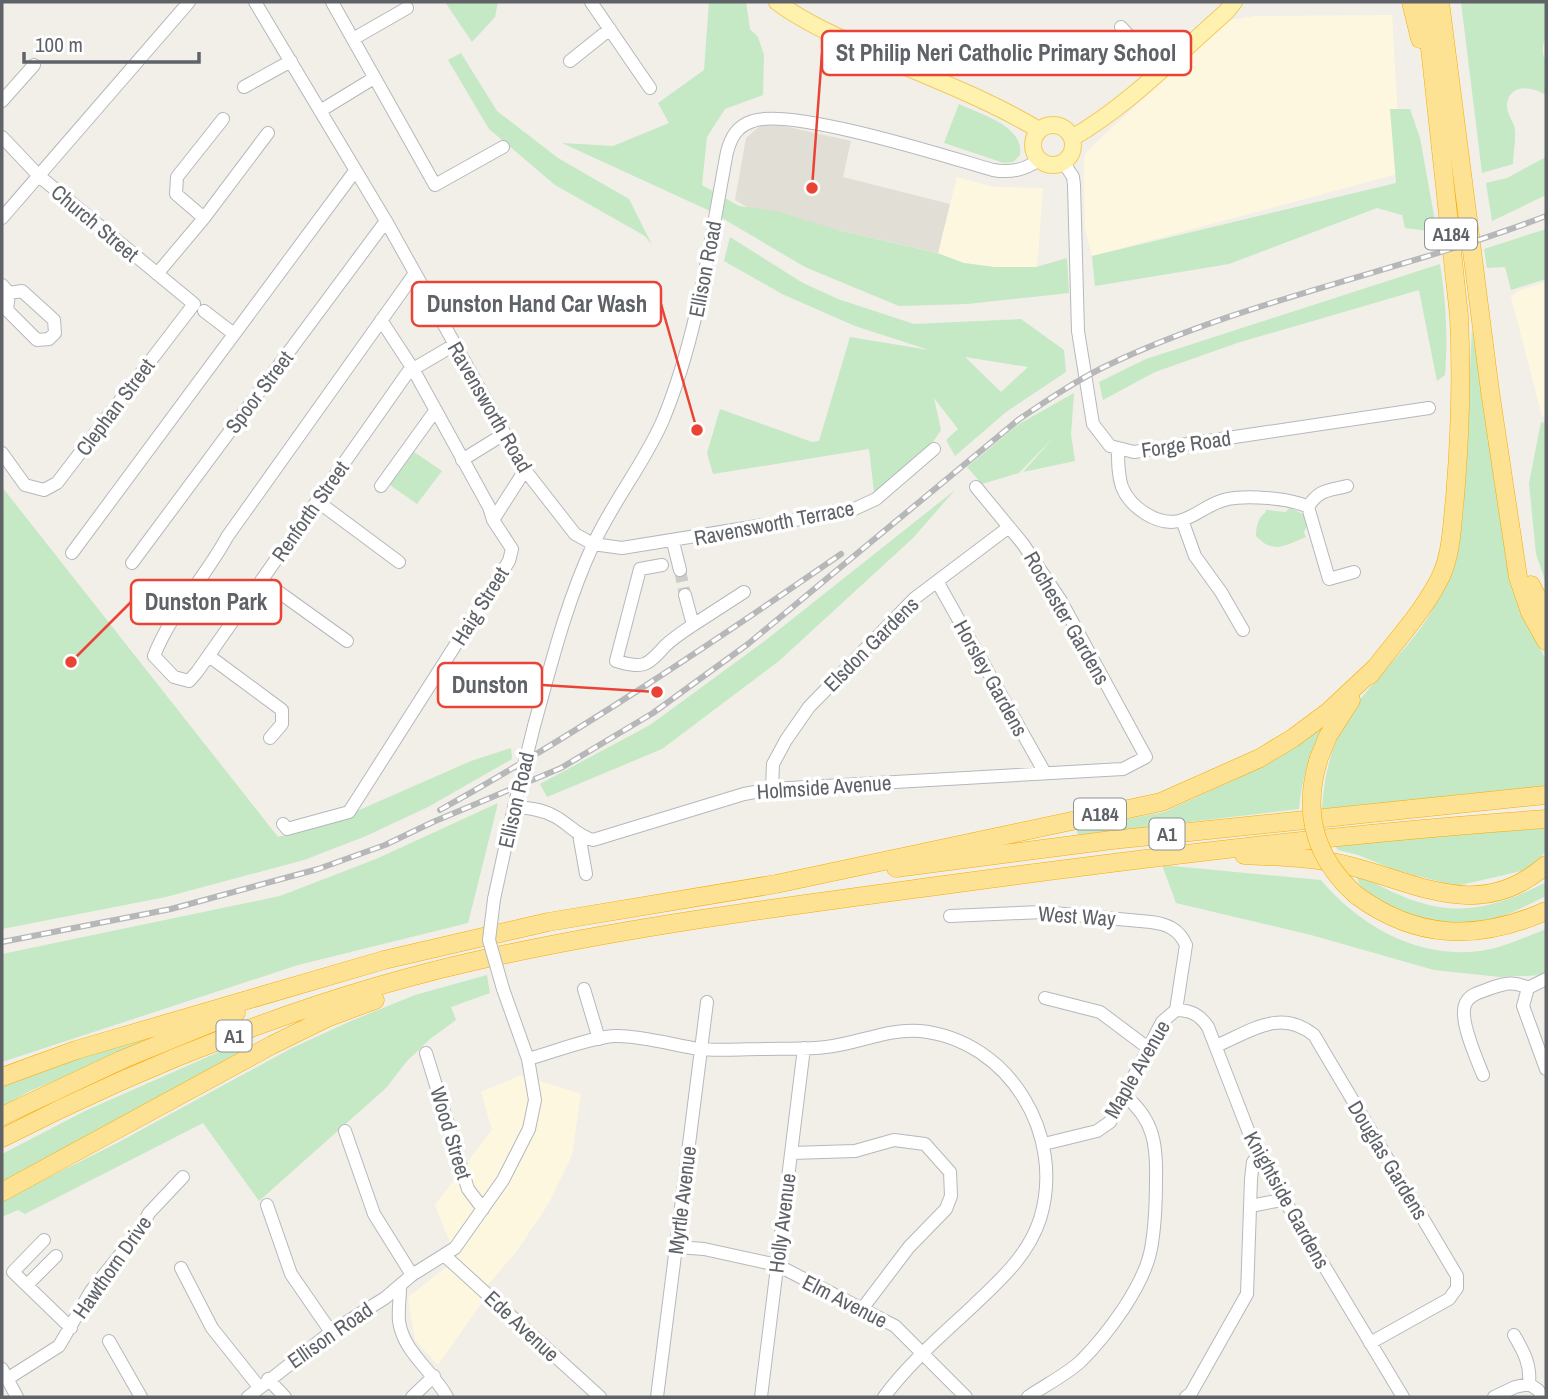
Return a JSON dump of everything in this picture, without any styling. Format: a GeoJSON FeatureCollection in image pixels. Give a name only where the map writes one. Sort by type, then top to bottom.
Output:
{"type":"FeatureCollection","features":[{"type":"Feature","properties":{"kind":"highway"},"geometry":{"type":"LineString","coordinates":[[1411,2],[1435,100]]}},
{"type":"Feature","properties":{"kind":"highway","name":"A184"},"geometry":{"type":"LineString","coordinates":[[1425,2],[1454,265],[1461,367],[1451,534],[1442,574],[1422,610],[1376,667],[1328,736],[1319,758],[1311,791],[1311,808],[1315,833],[1333,871],[1356,895],[1391,918],[1432,930],[1450,932],[1493,929],[1546,911]]}},
{"type":"Feature","properties":{"kind":"highway","name":"A184"},"geometry":{"type":"LineString","coordinates":[[1440,2],[1490,391],[1516,550]]}},
{"type":"Feature","properties":{"kind":"highway"},"geometry":{"type":"LineString","coordinates":[[1516,550],[1546,615]]}},
{"type":"Feature","properties":{"kind":"highway"},"geometry":{"type":"LineString","coordinates":[[1516,550],[1518,577],[1530,612],[1546,641]]}},
{"type":"Feature","properties":{"kind":"highway","name":"A184"},"geometry":{"type":"LineString","coordinates":[[789,882],[1161,802],[1260,758],[1293,738],[1328,712],[1376,667]]}},
{"type":"Feature","properties":{"kind":"highway","name":"A1"},"geometry":{"type":"LineString","coordinates":[[2,1116],[121,1060],[384,960],[548,922],[789,882],[1112,840],[1546,795]]}},
{"type":"Feature","properties":{"kind":"highway","name":"A1"},"geometry":{"type":"LineString","coordinates":[[2,1138],[128,1077],[258,1026],[387,984],[550,945],[766,909],[1199,851],[1445,826],[1546,819]]}},
{"type":"Feature","properties":{"kind":"highway","name":"A1"},"geometry":{"type":"LineString","coordinates":[[1199,851],[1322,860],[1446,895],[1487,893],[1507,888],[1546,865]]}},
{"type":"Feature","properties":{"kind":"highway"},"geometry":{"type":"LineString","coordinates":[[2,1077],[76,1050],[384,960]]}},
{"type":"Feature","properties":{"kind":"highway"},"geometry":{"type":"LineString","coordinates":[[2,1192],[272,1045],[329,1017],[476,961]]}},
{"type":"Feature","properties":{"kind":"main road"},"geometry":{"type":"LineString","coordinates":[[777,2],[827,32],[1040,130]]}},
{"type":"Feature","properties":{"kind":"main road"},"geometry":{"type":"LineString","coordinates":[[1072,138],[1094,125],[1160,70],[1234,2]]}},
{"type":"Feature","properties":{"kind":"main road"},"geometry":{"type":"LineString","coordinates":[[1055,125],[1066,129],[1072,138],[1073,149],[1064,163],[1048,165],[1039,160],[1032,145],[1040,130],[1055,125]]}},
{"type":"Feature","properties":{"kind":"street"},"geometry":{"type":"LineString","coordinates":[[2,218],[189,2]]}},
{"type":"Feature","properties":{"kind":"street","name":"Ravensworth Road"},"geometry":{"type":"LineString","coordinates":[[255,2],[386,221],[525,470],[568,527],[593,544]]}},
{"type":"Feature","properties":{"kind":"street"},"geometry":{"type":"LineString","coordinates":[[332,2],[435,185],[503,147]]}},
{"type":"Feature","properties":{"kind":"street"},"geometry":{"type":"LineString","coordinates":[[591,2],[650,88]]}},
{"type":"Feature","properties":{"kind":"street"},"geometry":{"type":"LineString","coordinates":[[353,39],[407,8]]}},
{"type":"Feature","properties":{"kind":"street"},"geometry":{"type":"LineString","coordinates":[[1121,27],[1160,70]]}},
{"type":"Feature","properties":{"kind":"street"},"geometry":{"type":"LineString","coordinates":[[570,61],[610,29]]}},
{"type":"Feature","properties":{"kind":"street"},"geometry":{"type":"LineString","coordinates":[[244,87],[291,61]]}},
{"type":"Feature","properties":{"kind":"street"},"geometry":{"type":"LineString","coordinates":[[2,101],[34,65]]}},
{"type":"Feature","properties":{"kind":"street"},"geometry":{"type":"LineString","coordinates":[[320,111],[373,78]]}},
{"type":"Feature","properties":{"kind":"street","name":"Ellison Road"},"geometry":{"type":"LineString","coordinates":[[248,1397],[331,1332],[400,1287],[412,1275],[460,1242],[503,1180],[529,1129],[535,1100],[533,1077],[489,940],[494,899],[534,726],[562,627],[593,544],[648,451],[671,397],[694,323],[729,146],[738,130],[749,122],[762,118],[796,121],[1006,172],[1024,169],[1039,160]]}},
{"type":"Feature","properties":{"kind":"street"},"geometry":{"type":"LineString","coordinates":[[204,218],[176,194],[177,177],[223,119]]}},
{"type":"Feature","properties":{"kind":"street"},"geometry":{"type":"LineString","coordinates":[[157,274],[204,218],[268,133]]}},
{"type":"Feature","properties":{"kind":"street","name":"Church Street"},"geometry":{"type":"LineString","coordinates":[[2,137],[39,176],[234,334]]}},
{"type":"Feature","properties":{"kind":"street","name":"Forge Road"},"geometry":{"type":"LineString","coordinates":[[1064,163],[1073,177],[1074,185],[1078,331],[1089,408],[1093,424],[1110,446],[1135,452],[1429,408]]}},
{"type":"Feature","properties":{"kind":"street"},"geometry":{"type":"LineString","coordinates":[[72,553],[355,171]]}},
{"type":"Feature","properties":{"kind":"street","name":"Spoor Street"},"geometry":{"type":"LineString","coordinates":[[131,563],[386,221]]}},
{"type":"Feature","properties":{"kind":"street"},"geometry":{"type":"LineString","coordinates":[[381,320],[415,273]]}},
{"type":"Feature","properties":{"kind":"street","name":"Clephan Street"},"geometry":{"type":"LineString","coordinates":[[2,453],[25,485],[44,490],[57,483],[199,307]]}},
{"type":"Feature","properties":{"kind":"street","name":"Haig Street"},"geometry":{"type":"LineString","coordinates":[[283,824],[287,829],[349,812],[509,561],[512,549],[493,520],[464,458],[413,369],[381,320]]}},
{"type":"Feature","properties":{"kind":"street","name":"Renforth Street"},"geometry":{"type":"LineString","coordinates":[[381,320],[227,537],[214,561],[162,635],[154,656],[174,677],[189,681],[209,656],[408,372],[454,345]]}},
{"type":"Feature","properties":{"kind":"street"},"geometry":{"type":"LineString","coordinates":[[382,486],[435,411]]}},
{"type":"Feature","properties":{"kind":"street"},"geometry":{"type":"LineString","coordinates":[[464,458],[504,434]]}},
{"type":"Feature","properties":{"kind":"street","name":"Ravensworth Terrace"},"geometry":{"type":"LineString","coordinates":[[593,544],[622,548],[673,542],[860,508],[876,499],[934,449]]}},
{"type":"Feature","properties":{"kind":"street"},"geometry":{"type":"LineString","coordinates":[[1118,449],[1123,489],[1144,513],[1156,519],[1171,522],[1182,520],[1209,505],[1230,498],[1286,499],[1308,507]]}},
{"type":"Feature","properties":{"kind":"street"},"geometry":{"type":"LineString","coordinates":[[493,520],[525,470]]}},
{"type":"Feature","properties":{"kind":"street"},"geometry":{"type":"LineString","coordinates":[[1333,593],[1308,507],[1315,496],[1322,492],[1347,486]]}},
{"type":"Feature","properties":{"kind":"street","name":"Rochester Gardens"},"geometry":{"type":"LineString","coordinates":[[976,487],[1023,544],[1061,601],[1146,757]]}},
{"type":"Feature","properties":{"kind":"street"},"geometry":{"type":"LineString","coordinates":[[317,502],[399,562]]}},
{"type":"Feature","properties":{"kind":"street"},"geometry":{"type":"LineString","coordinates":[[1182,520],[1195,556],[1221,592],[1243,630]]}},
{"type":"Feature","properties":{"kind":"street","name":"Elsdon Gardens"},"geometry":{"type":"LineString","coordinates":[[772,789],[773,764],[809,707],[915,598],[1009,527]]}},
{"type":"Feature","properties":{"kind":"street"},"geometry":{"type":"LineString","coordinates":[[673,542],[680,570]]}},
{"type":"Feature","properties":{"kind":"street"},"geometry":{"type":"LineString","coordinates":[[662,565],[640,569],[616,661],[635,667],[647,665],[667,643],[744,592]]}},
{"type":"Feature","properties":{"kind":"street"},"geometry":{"type":"LineString","coordinates":[[1329,579],[1354,572]]}},
{"type":"Feature","properties":{"kind":"street"},"geometry":{"type":"LineString","coordinates":[[262,580],[347,641]]}},
{"type":"Feature","properties":{"kind":"street","name":"Horsley Gardens"},"geometry":{"type":"LineString","coordinates":[[938,583],[1045,773]]}},
{"type":"Feature","properties":{"kind":"street"},"geometry":{"type":"LineString","coordinates":[[685,596],[693,625]]}},
{"type":"Feature","properties":{"kind":"street"},"geometry":{"type":"LineString","coordinates":[[209,656],[282,710],[282,724],[270,738]]}},
{"type":"Feature","properties":{"kind":"street","name":"Holmside Avenue"},"geometry":{"type":"LineString","coordinates":[[579,834],[593,840],[744,794],[772,789],[1123,769],[1146,757]]}},
{"type":"Feature","properties":{"kind":"street"},"geometry":{"type":"LineString","coordinates":[[514,807],[554,816],[579,834],[586,874]]}},
{"type":"Feature","properties":{"kind":"street","name":"West Way"},"geometry":{"type":"LineString","coordinates":[[950,916],[1042,912],[1162,924],[1180,934],[1186,945],[1186,954]]}},
{"type":"Feature","properties":{"kind":"street","name":"Maple Avenue"},"geometry":{"type":"LineString","coordinates":[[1044,1144],[1097,1131],[1110,1122],[1165,1016],[1175,1010],[1186,954]]}},
{"type":"Feature","properties":{"kind":"street"},"geometry":{"type":"LineString","coordinates":[[1546,979],[1528,988],[1523,1006],[1546,1069]]}},
{"type":"Feature","properties":{"kind":"street"},"geometry":{"type":"LineString","coordinates":[[1483,1075],[1462,1013],[1465,1003],[1475,994],[1506,983],[1519,983],[1528,988]]}},
{"type":"Feature","properties":{"kind":"street"},"geometry":{"type":"LineString","coordinates":[[584,989],[599,1039]]}},
{"type":"Feature","properties":{"kind":"street"},"geometry":{"type":"LineString","coordinates":[[1045,998],[1100,1012],[1148,1048]]}},
{"type":"Feature","properties":{"kind":"street","name":"Myrtle Avenue"},"geometry":{"type":"LineString","coordinates":[[657,1397],[707,1002]]}},
{"type":"Feature","properties":{"kind":"street","name":"Knightside Gardens"},"geometry":{"type":"LineString","coordinates":[[1175,1010],[1190,1011],[1203,1019],[1258,1156],[1403,1397]]}},
{"type":"Feature","properties":{"kind":"street","name":"Douglas Gardens"},"geometry":{"type":"LineString","coordinates":[[1216,1046],[1276,1021],[1302,1026],[1314,1035],[1457,1276],[1457,1288],[1449,1299],[1370,1343]]}},
{"type":"Feature","properties":{"kind":"street"},"geometry":{"type":"LineString","coordinates":[[527,1059],[614,1036],[702,1049],[804,1048],[827,1047],[892,1032],[919,1031],[950,1038],[971,1047],[993,1062],[1020,1090],[1035,1115],[1044,1144],[1047,1174],[1040,1221],[1029,1245],[1013,1268],[923,1353],[884,1397]]}},
{"type":"Feature","properties":{"kind":"street","name":"Holly Avenue"},"geometry":{"type":"LineString","coordinates":[[761,1397],[804,1048]]}},
{"type":"Feature","properties":{"kind":"street","name":"Wood Street"},"geometry":{"type":"LineString","coordinates":[[426,1053],[468,1189],[483,1209]]}},
{"type":"Feature","properties":{"kind":"street"},"geometry":{"type":"LineString","coordinates":[[1028,1397],[1080,1362],[1129,1303],[1151,1252],[1155,1218],[1156,1146],[1144,1115],[1137,1105],[1124,1095]]}},
{"type":"Feature","properties":{"kind":"street"},"geometry":{"type":"LineString","coordinates":[[345,1131],[374,1214],[412,1275]]}},
{"type":"Feature","properties":{"kind":"street"},"geometry":{"type":"LineString","coordinates":[[791,1153],[855,1152],[894,1140],[925,1144],[950,1172],[951,1196],[946,1209],[909,1247],[862,1309]]}},
{"type":"Feature","properties":{"kind":"street"},"geometry":{"type":"LineString","coordinates":[[1186,1397],[1191,1393],[1247,1294],[1253,1162],[1258,1156]]}},
{"type":"Feature","properties":{"kind":"street","name":"Hawthorn Drive"},"geometry":{"type":"LineString","coordinates":[[5,1374],[59,1346],[91,1291],[140,1230],[149,1213],[183,1177]]}},
{"type":"Feature","properties":{"kind":"street"},"geometry":{"type":"LineString","coordinates":[[1250,1206],[1282,1199]]}},
{"type":"Feature","properties":{"kind":"street"},"geometry":{"type":"LineString","coordinates":[[267,1205],[291,1274],[331,1332]]}},
{"type":"Feature","properties":{"kind":"street"},"geometry":{"type":"LineString","coordinates":[[44,1240],[13,1272],[71,1328]]}},
{"type":"Feature","properties":{"kind":"street","name":"Elm Avenue"},"geometry":{"type":"LineString","coordinates":[[677,1247],[704,1249],[777,1265],[895,1326],[966,1397]]}},
{"type":"Feature","properties":{"kind":"street","name":"Ede Avenue"},"geometry":{"type":"LineString","coordinates":[[444,1255],[591,1394]]}},
{"type":"Feature","properties":{"kind":"street"},"geometry":{"type":"LineString","coordinates":[[27,1285],[55,1256]]}},
{"type":"Feature","properties":{"kind":"street"},"geometry":{"type":"LineString","coordinates":[[181,1268],[212,1328],[264,1383],[285,1397]]}},
{"type":"Feature","properties":{"kind":"street"},"geometry":{"type":"LineString","coordinates":[[400,1287],[399,1321],[402,1332],[410,1349],[434,1376],[446,1397]]}},
{"type":"Feature","properties":{"kind":"street"},"geometry":{"type":"LineString","coordinates":[[1514,1335],[1527,1358],[1529,1384]]}},
{"type":"Feature","properties":{"kind":"street"},"geometry":{"type":"LineString","coordinates":[[109,1340],[141,1397]]}},
{"type":"Feature","properties":{"kind":"street"},"geometry":{"type":"LineString","coordinates":[[5,1374],[18,1397]]}},
{"type":"Feature","properties":{"kind":"street"},"geometry":{"type":"LineString","coordinates":[[412,1397],[434,1376]]}},
{"type":"Feature","properties":{"kind":"street"},"geometry":{"type":"LineString","coordinates":[[1494,1397],[1529,1384],[1538,1390],[1542,1397]]}},
{"type":"Feature","properties":{"kind":"shaded area"},"geometry":{"type":"Polygon","coordinates":[[[1392,15],[1401,173],[1092,256],[1085,228],[1084,158],[1087,151],[1228,20],[1255,16],[1392,15]]]}},
{"type":"Feature","properties":{"kind":"shaded area"},"geometry":{"type":"Polygon","coordinates":[[[761,125],[784,126],[851,141],[843,177],[950,204],[938,253],[752,210],[735,200],[746,138],[761,125]]]}},
{"type":"Feature","properties":{"kind":"shaded area"},"geometry":{"type":"Polygon","coordinates":[[[957,177],[994,187],[1043,188],[1037,267],[994,267],[964,263],[938,253],[957,177]]]}},
{"type":"Feature","properties":{"kind":"shaded area"},"geometry":{"type":"Polygon","coordinates":[[[1546,282],[1546,417],[1542,416],[1511,297],[1516,292],[1546,282]]]}},
{"type":"Feature","properties":{"kind":"shaded area"},"geometry":{"type":"Polygon","coordinates":[[[521,1075],[581,1094],[572,1155],[549,1203],[516,1252],[478,1296],[483,1301],[438,1365],[415,1340],[408,1297],[457,1259],[435,1205],[492,1130],[481,1092],[521,1075]]]}},
{"type":"Feature","properties":{"kind":"green space"},"geometry":{"type":"Polygon","coordinates":[[[445,2],[498,2],[495,17],[472,42],[445,2]]]}},
{"type":"Feature","properties":{"kind":"green space"},"geometry":{"type":"Polygon","coordinates":[[[709,2],[746,2],[750,29],[758,37],[764,55],[763,95],[725,109],[707,137],[702,185],[739,206],[776,211],[838,230],[937,253],[964,263],[994,267],[1036,267],[1067,258],[1069,293],[967,304],[899,306],[805,267],[710,211],[562,143],[613,146],[669,123],[658,103],[704,70],[709,2]]]}},
{"type":"Feature","properties":{"kind":"green space"},"geometry":{"type":"Polygon","coordinates":[[[1461,2],[1546,2],[1547,25],[1543,51],[1546,61],[1546,95],[1523,88],[1513,92],[1507,104],[1515,130],[1513,164],[1482,173],[1461,2]]]}},
{"type":"Feature","properties":{"kind":"green space"},"geometry":{"type":"Polygon","coordinates":[[[461,53],[497,111],[558,158],[629,199],[652,245],[645,236],[555,185],[489,129],[448,60],[461,53]]]}},
{"type":"Feature","properties":{"kind":"green space"},"geometry":{"type":"Polygon","coordinates":[[[959,104],[999,122],[1008,129],[1015,136],[1020,155],[1013,162],[1004,163],[944,143],[959,104]]]}},
{"type":"Feature","properties":{"kind":"green space"},"geometry":{"type":"Polygon","coordinates":[[[1390,109],[1410,109],[1420,138],[1436,227],[1429,231],[1405,228],[1402,215],[1377,208],[1229,264],[1095,286],[1092,256],[1396,183],[1390,109]]]}},
{"type":"Feature","properties":{"kind":"green space"},"geometry":{"type":"Polygon","coordinates":[[[1546,157],[1546,195],[1492,221],[1486,183],[1507,178],[1546,157]]]}},
{"type":"Feature","properties":{"kind":"green space"},"geometry":{"type":"Polygon","coordinates":[[[1546,229],[1546,279],[1511,290],[1505,267],[1487,268],[1484,249],[1546,229]]]}},
{"type":"Feature","properties":{"kind":"green space"},"geometry":{"type":"Polygon","coordinates":[[[730,237],[803,283],[838,299],[914,324],[1021,319],[1064,350],[1066,372],[1006,412],[955,456],[946,440],[958,429],[934,398],[941,430],[931,445],[874,492],[869,449],[713,474],[707,453],[720,409],[812,442],[819,441],[850,337],[929,350],[855,326],[782,294],[724,261],[730,237]],[[965,357],[1001,392],[1028,367],[965,357]]]}},
{"type":"Feature","properties":{"kind":"green space"},"geometry":{"type":"Polygon","coordinates":[[[1440,264],[1446,347],[1445,375],[1437,381],[1419,290],[1237,343],[1155,372],[1103,400],[1099,382],[1146,359],[1440,264]]]}},
{"type":"Feature","properties":{"kind":"green space"},"geometry":{"type":"Polygon","coordinates":[[[1472,329],[1492,451],[1531,631],[1546,660],[1546,787],[1322,809],[1327,769],[1340,731],[1363,696],[1412,640],[1429,616],[1450,567],[1463,514],[1472,329]]]}},
{"type":"Feature","properties":{"kind":"green space"},"geometry":{"type":"Polygon","coordinates":[[[1074,393],[1071,434],[1075,461],[1023,472],[1055,436],[1019,473],[982,484],[967,467],[1019,424],[1074,393]]]}},
{"type":"Feature","properties":{"kind":"green space"},"geometry":{"type":"Polygon","coordinates":[[[1541,422],[1546,423],[1546,583],[1536,554],[1529,483],[1541,422]]]}},
{"type":"Feature","properties":{"kind":"green space"},"geometry":{"type":"Polygon","coordinates":[[[414,452],[442,471],[417,504],[390,485],[414,452]]]}},
{"type":"Feature","properties":{"kind":"green space"},"geometry":{"type":"Polygon","coordinates":[[[2,487],[278,837],[357,811],[471,761],[511,748],[512,759],[428,807],[366,836],[304,860],[166,897],[2,929],[2,487]]]}},
{"type":"Feature","properties":{"kind":"green space"},"geometry":{"type":"Polygon","coordinates":[[[955,490],[913,538],[779,661],[662,749],[547,797],[540,784],[650,725],[766,640],[955,490]]]}},
{"type":"Feature","properties":{"kind":"green space"},"geometry":{"type":"Polygon","coordinates":[[[1290,507],[1304,515],[1306,537],[1280,547],[1262,542],[1256,536],[1258,523],[1266,510],[1286,512],[1290,507]]]}},
{"type":"Feature","properties":{"kind":"green space"},"geometry":{"type":"Polygon","coordinates":[[[1324,727],[1307,766],[1299,809],[1078,835],[1076,829],[1164,812],[1234,780],[1324,727]]]}},
{"type":"Feature","properties":{"kind":"green space"},"geometry":{"type":"Polygon","coordinates":[[[498,803],[468,923],[298,965],[2,1062],[2,954],[280,896],[376,859],[498,803]]]}},
{"type":"Feature","properties":{"kind":"green space"},"geometry":{"type":"Polygon","coordinates":[[[1546,828],[1546,851],[1530,869],[1456,886],[1395,870],[1338,850],[1334,844],[1546,828]]]}},
{"type":"Feature","properties":{"kind":"green space"},"geometry":{"type":"Polygon","coordinates":[[[1162,865],[1321,880],[1337,898],[1375,927],[1419,946],[1442,951],[1491,949],[1546,929],[1546,975],[1500,977],[1434,970],[1311,935],[1176,903],[1162,865]]]}},
{"type":"Feature","properties":{"kind":"green space"},"geometry":{"type":"Polygon","coordinates":[[[1356,873],[1406,898],[1450,908],[1472,908],[1494,903],[1546,882],[1546,896],[1494,919],[1476,923],[1444,923],[1405,915],[1387,908],[1361,887],[1356,873]]]}},
{"type":"Feature","properties":{"kind":"green space"},"geometry":{"type":"Polygon","coordinates":[[[487,975],[490,993],[451,1007],[456,1020],[430,1039],[407,1061],[386,1088],[259,1201],[203,1123],[25,1214],[18,1210],[2,1217],[2,1201],[119,1142],[292,1048],[415,995],[487,975]]]}},
{"type":"Feature","properties":{"kind":"green space"},"geometry":{"type":"Polygon","coordinates":[[[155,1031],[160,1037],[30,1091],[2,1106],[2,1085],[155,1031]]]}},
{"type":"Feature","properties":{"kind":"green space"},"geometry":{"type":"Polygon","coordinates":[[[246,1040],[251,1048],[2,1184],[2,1154],[87,1110],[246,1040]]]}},
{"type":"Feature","properties":{"kind":"tunnel"},"geometry":{"type":"LineString","coordinates":[[680,570],[685,595]]}},
{"type":"Feature","properties":{"kind":"railway"},"geometry":{"type":"LineString","coordinates":[[2,942],[171,909],[318,869],[385,845],[561,768],[653,713],[748,644],[1018,420],[1082,379],[1158,343],[1212,323],[1436,254],[1546,216]]}},
{"type":"Feature","properties":{"kind":"railway"},"geometry":{"type":"LineString","coordinates":[[440,810],[492,781],[643,687],[841,554]]}},
{"type":"Feature","properties":{"kind":"place","name":"St Philip Neri Catholic Primary School"},"geometry":{"type":"Point","coordinates":[812,188]}},
{"type":"Feature","properties":{"kind":"place","name":"Dunston Hand Car Wash"},"geometry":{"type":"Point","coordinates":[697,430]}},
{"type":"Feature","properties":{"kind":"place","name":"Dunston Park"},"geometry":{"type":"Point","coordinates":[71,662]}},
{"type":"Feature","properties":{"kind":"place","name":"Dunston"},"geometry":{"type":"Point","coordinates":[657,692]}}]}
